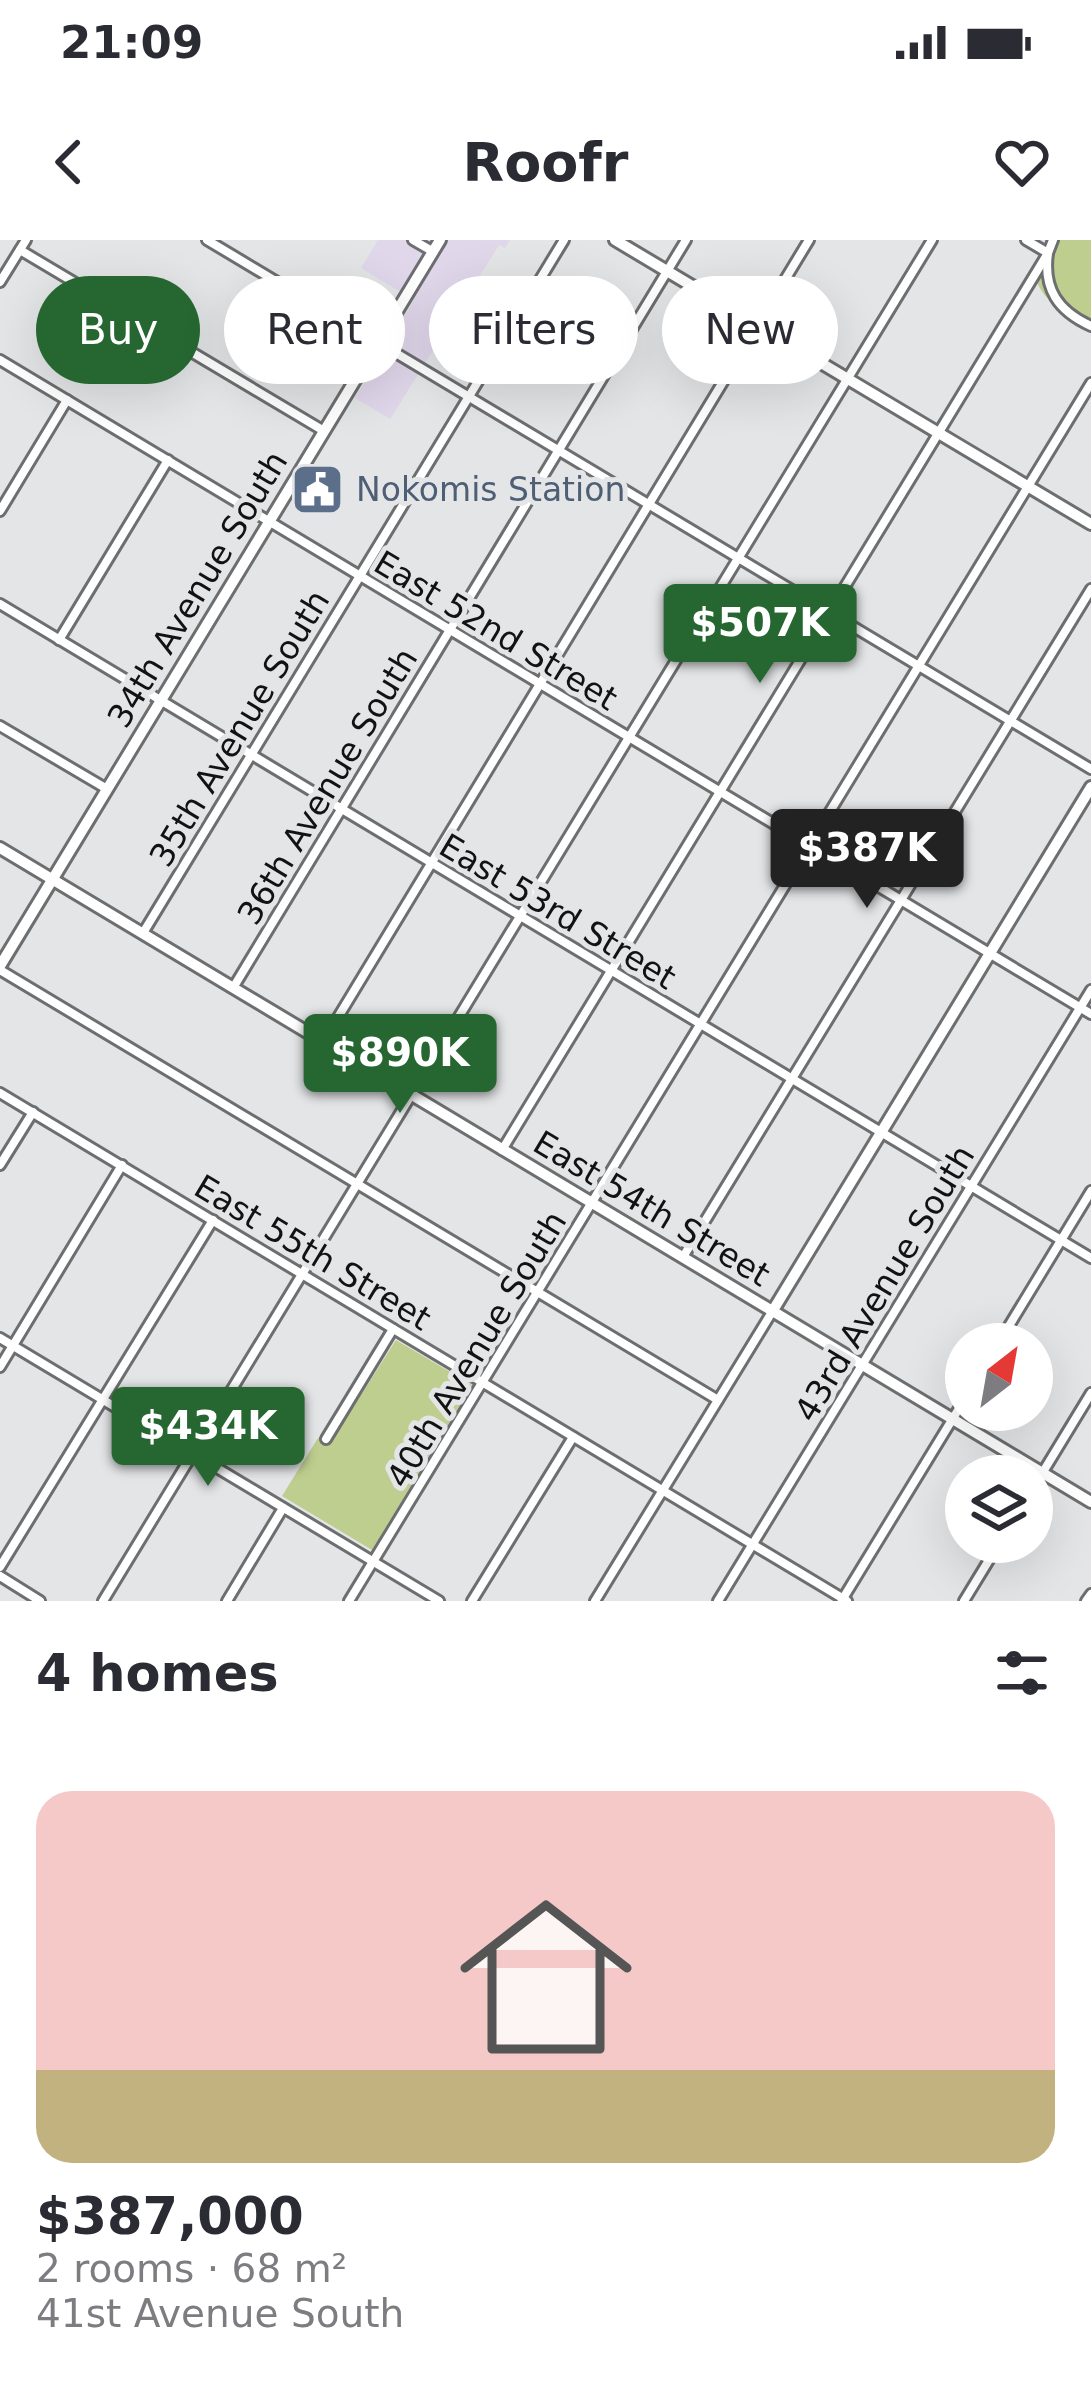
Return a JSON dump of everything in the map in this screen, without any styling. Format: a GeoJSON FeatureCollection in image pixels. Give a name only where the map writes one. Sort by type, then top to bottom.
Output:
{"type":"FeatureCollection","features":[{"type":"Feature","properties":{"kind":"street"},"geometry":{"type":"LineString","coordinates":[[0,282],[26,240]]}},
{"type":"Feature","properties":{"kind":"street"},"geometry":{"type":"LineString","coordinates":[[207,240],[267,276]]}},
{"type":"Feature","properties":{"kind":"street"},"geometry":{"type":"LineString","coordinates":[[413,240],[436,246]]}},
{"type":"Feature","properties":{"kind":"street","name":"35th Avenue South"},"geometry":{"type":"LineString","coordinates":[[143,933],[564,240]]}},
{"type":"Feature","properties":{"kind":"street"},"geometry":{"type":"LineString","coordinates":[[615,240],[676,276]]}},
{"type":"Feature","properties":{"kind":"street","name":"36th Avenue South"},"geometry":{"type":"LineString","coordinates":[[232,988],[686,240]]}},
{"type":"Feature","properties":{"kind":"street"},"geometry":{"type":"LineString","coordinates":[[787,276],[809,240]]}},
{"type":"Feature","properties":{"kind":"street"},"geometry":{"type":"LineString","coordinates":[[103,1601],[932,240]]}},
{"type":"Feature","properties":{"kind":"street"},"geometry":{"type":"LineString","coordinates":[[1026,240],[1048,253]]}},
{"type":"Feature","properties":{"kind":"street"},"geometry":{"type":"LineString","coordinates":[[502,1150],[1053,240]]}},
{"type":"Feature","properties":{"kind":"street","name":"34th Avenue South"},"geometry":{"type":"LineString","coordinates":[[405,299],[436,246]]}},
{"type":"Feature","properties":{"kind":"street"},"geometry":{"type":"LineString","coordinates":[[20,250],[324,430]]}},
{"type":"Feature","properties":{"kind":"street"},"geometry":{"type":"LineString","coordinates":[[1048,253],[1050,291],[1073,317],[1091,326]]}},
{"type":"Feature","properties":{"kind":"street"},"geometry":{"type":"LineString","coordinates":[[1025,290],[1050,291]]}},
{"type":"Feature","properties":{"kind":"street"},"geometry":{"type":"LineString","coordinates":[[405,359],[1091,769]]}},
{"type":"Feature","properties":{"kind":"street","name":"East 52nd Street"},"geometry":{"type":"LineString","coordinates":[[0,360],[1091,1014]]}},
{"type":"Feature","properties":{"kind":"street"},"geometry":{"type":"LineString","coordinates":[[838,373],[1091,524]]}},
{"type":"Feature","properties":{"kind":"street","name":"40th Avenue South"},"geometry":{"type":"LineString","coordinates":[[350,1601],[1091,383]]}},
{"type":"Feature","properties":{"kind":"street","name":"34th Avenue South"},"geometry":{"type":"LineString","coordinates":[[0,968],[353,384]]}},
{"type":"Feature","properties":{"kind":"street"},"geometry":{"type":"LineString","coordinates":[[323,1042],[722,384]]}},
{"type":"Feature","properties":{"kind":"street"},"geometry":{"type":"LineString","coordinates":[[0,511],[68,400]]}},
{"type":"Feature","properties":{"kind":"street"},"geometry":{"type":"LineString","coordinates":[[59,640],[168,460]]}},
{"type":"Feature","properties":{"kind":"street"},"geometry":{"type":"LineString","coordinates":[[683,1258],[1091,589]]}},
{"type":"Feature","properties":{"kind":"street","name":"East 53rd Street"},"geometry":{"type":"LineString","coordinates":[[0,605],[1091,1258]]}},
{"type":"Feature","properties":{"kind":"street"},"geometry":{"type":"LineString","coordinates":[[0,725],[106,789]]}},
{"type":"Feature","properties":{"kind":"street"},"geometry":{"type":"LineString","coordinates":[[595,1601],[1091,788]]}},
{"type":"Feature","properties":{"kind":"street","name":"East 54th Street"},"geometry":{"type":"LineString","coordinates":[[0,848],[945,1415]]}},
{"type":"Feature","properties":{"kind":"street"},"geometry":{"type":"LineString","coordinates":[[0,968],[718,1400]]}},
{"type":"Feature","properties":{"kind":"street","name":"43rd Avenue South"},"geometry":{"type":"LineString","coordinates":[[718,1601],[1091,990]]}},
{"type":"Feature","properties":{"kind":"street","name":"East 55th Street"},"geometry":{"type":"LineString","coordinates":[[0,1093],[843,1600]]}},
{"type":"Feature","properties":{"kind":"street"},"geometry":{"type":"LineString","coordinates":[[0,1165],[33,1112]]}},
{"type":"Feature","properties":{"kind":"street"},"geometry":{"type":"LineString","coordinates":[[0,1367],[122,1165]]}},
{"type":"Feature","properties":{"kind":"street"},"geometry":{"type":"LineString","coordinates":[[1011,1323],[1091,1191]]}},
{"type":"Feature","properties":{"kind":"street"},"geometry":{"type":"LineString","coordinates":[[0,1567],[213,1220]]}},
{"type":"Feature","properties":{"kind":"street"},"geometry":{"type":"LineString","coordinates":[[326,1438],[393,1329]]}},
{"type":"Feature","properties":{"kind":"street"},"geometry":{"type":"LineString","coordinates":[[0,1338],[439,1601]]}},
{"type":"Feature","properties":{"kind":"street"},"geometry":{"type":"LineString","coordinates":[[1053,1455],[1091,1393]]}},
{"type":"Feature","properties":{"kind":"street"},"geometry":{"type":"LineString","coordinates":[[843,1600],[945,1431]]}},
{"type":"Feature","properties":{"kind":"street","name":"East 54th Street"},"geometry":{"type":"LineString","coordinates":[[972,1431],[1012,1455]]}},
{"type":"Feature","properties":{"kind":"street"},"geometry":{"type":"LineString","coordinates":[[472,1601],[573,1437]]}},
{"type":"Feature","properties":{"kind":"street","name":"East 54th Street"},"geometry":{"type":"LineString","coordinates":[[1053,1480],[1091,1502]]}},
{"type":"Feature","properties":{"kind":"street"},"geometry":{"type":"LineString","coordinates":[[227,1601],[283,1508]]}},
{"type":"Feature","properties":{"kind":"street"},"geometry":{"type":"LineString","coordinates":[[964,1601],[987,1563]]}},
{"type":"Feature","properties":{"kind":"street"},"geometry":{"type":"LineString","coordinates":[[0,1576],[40,1601]]}},
{"type":"Feature","properties":{"kind":"shaded area"},"geometry":{"type":"Polygon","coordinates":[[[378,240],[510,240],[505,248],[499,245],[480,276],[429,276],[429,357],[390,419],[355,398],[363,384],[405,384],[405,315],[414,300],[405,295],[405,276],[374,276],[361,268],[378,240]]]}},
{"type":"Feature","properties":{"kind":"green space"},"geometry":{"type":"Polygon","coordinates":[[[1046,240],[1091,240],[1091,331],[1065,315],[1039,287],[1036,266],[1046,240]]]}},
{"type":"Feature","properties":{"kind":"green space"},"geometry":{"type":"Polygon","coordinates":[[[396,1340],[472,1385],[372,1550],[282,1496],[318,1438],[330,1444],[396,1340]]]}},
{"type":"Feature","properties":{"kind":"place","name":"Nokomis Station"},"geometry":{"type":"Point","coordinates":[317,489]}}]}
